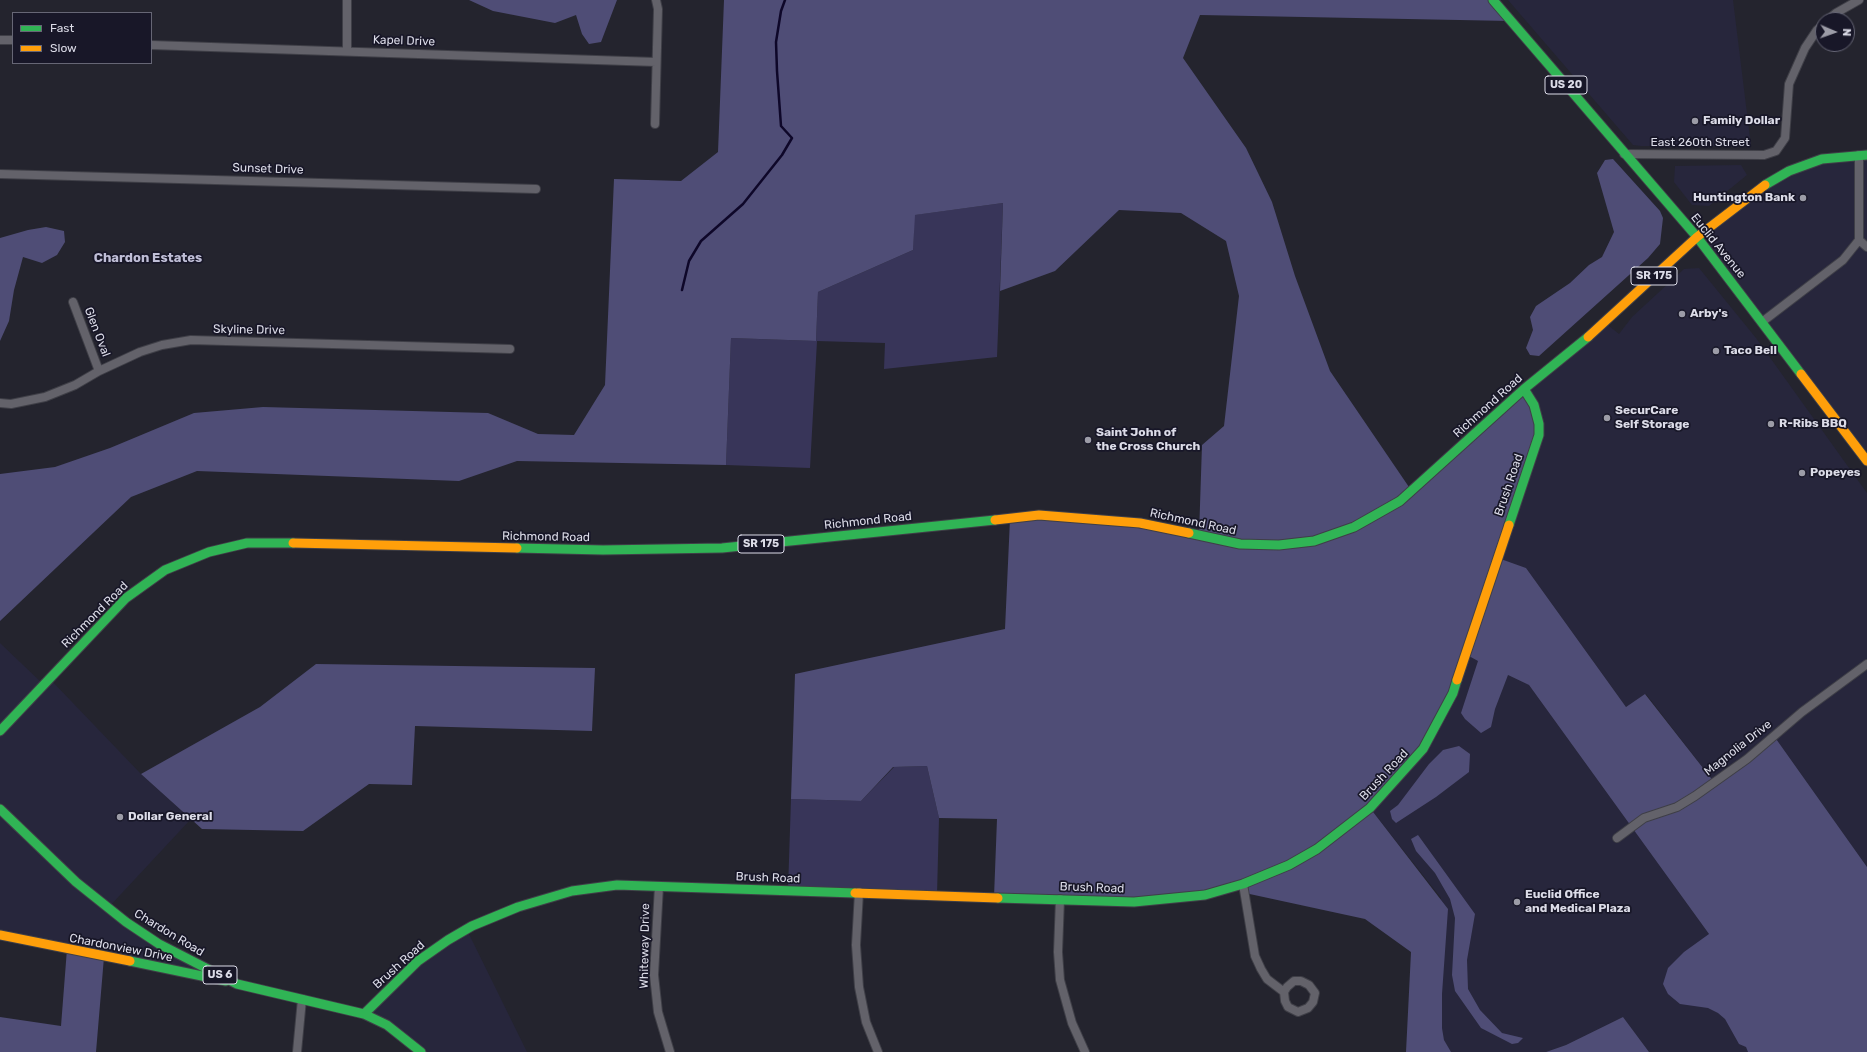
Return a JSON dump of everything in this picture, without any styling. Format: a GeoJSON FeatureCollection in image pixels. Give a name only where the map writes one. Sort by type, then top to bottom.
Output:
{"type":"FeatureCollection","features":[{"type":"Feature","properties":{"kind":"main road","name":"Euclid Avenue"},"geometry":{"type":"LineString","coordinates":[[1493,0],[1624,154],[1697,236],[1867,461]]}},
{"type":"Feature","properties":{"kind":"main road","name":"SR 175"},"geometry":{"type":"LineString","coordinates":[[1697,236],[1756,190],[1789,171],[1822,159],[1863,155]]}},
{"type":"Feature","properties":{"kind":"main road","name":"Richmond Road"},"geometry":{"type":"LineString","coordinates":[[0,731],[126,598],[165,570],[209,552],[247,543],[603,550],[722,548],[1039,515],[1140,524],[1240,544],[1279,545],[1314,541],[1354,527],[1400,501],[1524,389],[1577,347],[1697,236]]}},
{"type":"Feature","properties":{"kind":"main road","name":"Brush Road"},"geometry":{"type":"LineString","coordinates":[[364,1014],[418,961],[448,940],[472,926],[518,907],[572,891],[617,885],[1134,902],[1168,900],[1205,895],[1243,884],[1289,865],[1317,849],[1370,808],[1423,749],[1453,693],[1539,435],[1539,424],[1534,405],[1524,389]]}},
{"type":"Feature","properties":{"kind":"main road","name":"Chardon Road"},"geometry":{"type":"LineString","coordinates":[[0,809],[76,882],[126,922],[184,958],[238,984],[364,1014],[387,1025],[421,1052]]}},
{"type":"Feature","properties":{"kind":"main road","name":"Chardonview Drive"},"geometry":{"type":"LineString","coordinates":[[0,935],[238,984]]}},
{"type":"Feature","properties":{"kind":"street"},"geometry":{"type":"LineString","coordinates":[[347,0],[347,51]]}},
{"type":"Feature","properties":{"kind":"street"},"geometry":{"type":"LineString","coordinates":[[655,124],[658,10],[656,0]]}},
{"type":"Feature","properties":{"kind":"street"},"geometry":{"type":"LineString","coordinates":[[1838,12],[1859,0]]}},
{"type":"Feature","properties":{"kind":"street","name":"East 260th Street"},"geometry":{"type":"LineString","coordinates":[[1624,154],[1764,155],[1776,151],[1785,138],[1789,84],[1805,48],[1815,33]]}},
{"type":"Feature","properties":{"kind":"street"},"geometry":{"type":"LineString","coordinates":[[0,40],[12,40]]}},
{"type":"Feature","properties":{"kind":"street","name":"Kapel Drive"},"geometry":{"type":"LineString","coordinates":[[152,45],[656,62]]}},
{"type":"Feature","properties":{"kind":"street"},"geometry":{"type":"LineString","coordinates":[[1762,322],[1843,260],[1859,240],[1863,155]]}},
{"type":"Feature","properties":{"kind":"street","name":"Sunset Drive"},"geometry":{"type":"LineString","coordinates":[[0,174],[536,189]]}},
{"type":"Feature","properties":{"kind":"street"},"geometry":{"type":"LineString","coordinates":[[1859,240],[1867,247]]}},
{"type":"Feature","properties":{"kind":"street","name":"Glen Oval"},"geometry":{"type":"LineString","coordinates":[[73,302],[100,371]]}},
{"type":"Feature","properties":{"kind":"street","name":"Skyline Drive"},"geometry":{"type":"LineString","coordinates":[[0,404],[11,404],[45,397],[75,385],[140,352],[162,345],[191,340],[510,349]]}},
{"type":"Feature","properties":{"kind":"street","name":"Magnolia Drive"},"geometry":{"type":"LineString","coordinates":[[1617,838],[1644,818],[1677,807],[1695,796],[1747,758],[1802,712],[1867,664]]}},
{"type":"Feature","properties":{"kind":"street"},"geometry":{"type":"LineString","coordinates":[[1243,884],[1255,956],[1267,979],[1284,992]]}},
{"type":"Feature","properties":{"kind":"street","name":"Whiteway Drive"},"geometry":{"type":"LineString","coordinates":[[659,886],[654,975],[658,1012],[670,1052]]}},
{"type":"Feature","properties":{"kind":"street"},"geometry":{"type":"LineString","coordinates":[[859,892],[856,945],[859,987],[866,1022],[878,1052]]}},
{"type":"Feature","properties":{"kind":"street"},"geometry":{"type":"LineString","coordinates":[[1060,899],[1058,952],[1060,980],[1072,1023],[1085,1052]]}},
{"type":"Feature","properties":{"kind":"street"},"geometry":{"type":"LineString","coordinates":[[298,1052],[302,999]]}},
{"type":"Feature","properties":{"kind":"shaded area"},"geometry":{"type":"Polygon","coordinates":[[[469,0],[617,0],[601,42],[589,44],[582,34],[576,15],[555,23],[493,11],[469,0]]]}},
{"type":"Feature","properties":{"kind":"shaded area"},"geometry":{"type":"Polygon","coordinates":[[[724,0],[1493,0],[1511,21],[1200,15],[1183,58],[1246,148],[1272,202],[1295,276],[1330,371],[1411,490],[1524,389],[1539,424],[1498,558],[1526,568],[1626,707],[1645,694],[1714,782],[1774,736],[1867,867],[1867,1052],[1748,1052],[1746,1047],[1739,1044],[1725,1019],[1718,1013],[1708,1008],[1680,1004],[1668,994],[1663,984],[1668,968],[1684,952],[1709,934],[1529,685],[1508,675],[1495,709],[1491,727],[1481,733],[1465,719],[1461,713],[1478,661],[1467,655],[1423,749],[1370,808],[1448,909],[1442,994],[1442,1028],[1444,1040],[1451,1052],[1406,1052],[1411,952],[1365,919],[1245,893],[1243,885],[1174,900],[994,897],[997,819],[939,818],[927,766],[893,767],[861,801],[791,799],[795,674],[1005,629],[1010,519],[1034,516],[1199,535],[1202,445],[1224,426],[1239,296],[1226,241],[1181,213],[1119,210],[1055,271],[1000,291],[1003,203],[915,215],[913,250],[818,292],[816,341],[731,338],[726,465],[517,461],[459,481],[197,471],[131,497],[0,621],[0,474],[55,467],[110,448],[194,413],[263,407],[488,413],[538,434],[574,435],[605,385],[614,179],[681,181],[718,152],[724,0]]]}},
{"type":"Feature","properties":{"kind":"shaded area"},"geometry":{"type":"Polygon","coordinates":[[[1508,0],[1733,0],[1751,146],[1633,145],[1508,0]]]}},
{"type":"Feature","properties":{"kind":"shaded area"},"geometry":{"type":"Polygon","coordinates":[[[1867,155],[1867,461],[1697,237],[1789,171],[1867,155]]]}},
{"type":"Feature","properties":{"kind":"shaded area"},"geometry":{"type":"Polygon","coordinates":[[[1613,159],[1660,211],[1663,218],[1660,244],[1648,258],[1539,356],[1530,355],[1526,348],[1533,330],[1530,317],[1536,306],[1570,283],[1589,265],[1602,257],[1614,232],[1597,173],[1605,160],[1613,159]]]}},
{"type":"Feature","properties":{"kind":"shaded area"},"geometry":{"type":"Polygon","coordinates":[[[1741,165],[1747,175],[1709,206],[1692,205],[1674,182],[1675,166],[1741,165]]]}},
{"type":"Feature","properties":{"kind":"shaded area"},"geometry":{"type":"Polygon","coordinates":[[[1003,203],[997,357],[884,369],[885,343],[817,341],[810,468],[726,465],[731,338],[816,341],[818,292],[913,250],[914,215],[1003,203]]]}},
{"type":"Feature","properties":{"kind":"shaded area"},"geometry":{"type":"Polygon","coordinates":[[[46,227],[64,231],[65,242],[57,255],[42,263],[23,257],[14,290],[9,321],[0,341],[0,238],[28,230],[46,227]]]}},
{"type":"Feature","properties":{"kind":"shaded area"},"geometry":{"type":"Polygon","coordinates":[[[1699,268],[1756,338],[1867,493],[1867,867],[1774,736],[1714,782],[1646,694],[1626,707],[1526,568],[1497,558],[1524,389],[1604,322],[1619,334],[1632,317],[1684,269],[1699,268]]]}},
{"type":"Feature","properties":{"kind":"shaded area"},"geometry":{"type":"Polygon","coordinates":[[[0,643],[43,684],[49,678],[141,774],[191,819],[108,908],[237,984],[0,935],[0,643]]]}},
{"type":"Feature","properties":{"kind":"shaded area"},"geometry":{"type":"Polygon","coordinates":[[[1466,655],[1529,685],[1709,934],[1748,1052],[1649,1052],[1623,1017],[1566,1045],[1546,1052],[1450,1052],[1444,1040],[1442,1029],[1441,898],[1370,808],[1466,655]]]}},
{"type":"Feature","properties":{"kind":"shaded area"},"geometry":{"type":"Polygon","coordinates":[[[316,664],[595,668],[592,731],[415,726],[412,785],[369,784],[303,831],[202,829],[141,774],[260,707],[316,664]]]}},
{"type":"Feature","properties":{"kind":"shaded area"},"geometry":{"type":"Polygon","coordinates":[[[1459,746],[1470,754],[1469,772],[1436,797],[1396,823],[1392,819],[1390,811],[1398,805],[1429,764],[1443,750],[1459,746]]]}},
{"type":"Feature","properties":{"kind":"shaded area"},"geometry":{"type":"Polygon","coordinates":[[[927,766],[939,818],[937,895],[788,890],[791,799],[861,801],[894,767],[927,766]]]}},
{"type":"Feature","properties":{"kind":"shaded area"},"geometry":{"type":"Polygon","coordinates":[[[1418,835],[1475,914],[1467,960],[1468,989],[1480,1010],[1502,1033],[1523,1038],[1518,1043],[1512,1044],[1481,1028],[1455,991],[1452,975],[1455,918],[1450,899],[1435,873],[1416,851],[1411,839],[1418,835]]]}},
{"type":"Feature","properties":{"kind":"shaded area"},"geometry":{"type":"Polygon","coordinates":[[[467,930],[527,1052],[421,1052],[364,1014],[418,961],[467,930]]]}},
{"type":"Feature","properties":{"kind":"shaded area"},"geometry":{"type":"Polygon","coordinates":[[[67,949],[104,957],[96,1052],[0,1052],[0,1017],[61,1026],[67,949]]]}},
{"type":"Feature","properties":{"kind":"shaded area"},"geometry":{"type":"Polygon","coordinates":[[[1623,1017],[1649,1052],[1546,1052],[1566,1045],[1623,1017]]]}},
{"type":"Feature","properties":{"kind":"waterway"},"geometry":{"type":"LineString","coordinates":[[682,290],[689,261],[701,241],[743,204],[782,155],[792,138],[781,126],[777,71],[776,42],[781,11],[785,0]]}},
{"type":"Feature","properties":{"kind":"traffic: fast"},"geometry":{"type":"LineString","coordinates":[[1493,0],[1697,237],[1801,374]]}},
{"type":"Feature","properties":{"kind":"traffic: fast"},"geometry":{"type":"LineString","coordinates":[[1765,185],[1789,171],[1822,159],[1867,155]]}},
{"type":"Feature","properties":{"kind":"traffic: fast"},"geometry":{"type":"LineString","coordinates":[[1189,533],[1240,544],[1279,545],[1314,541],[1354,527],[1400,501],[1524,389],[1588,337]]}},
{"type":"Feature","properties":{"kind":"traffic: fast"},"geometry":{"type":"LineString","coordinates":[[1509,525],[1539,435],[1539,424],[1534,405],[1524,389]]}},
{"type":"Feature","properties":{"kind":"traffic: fast"},"geometry":{"type":"LineString","coordinates":[[517,548],[603,550],[722,548],[995,520]]}},
{"type":"Feature","properties":{"kind":"traffic: fast"},"geometry":{"type":"LineString","coordinates":[[0,731],[126,598],[165,570],[209,552],[247,543],[293,543]]}},
{"type":"Feature","properties":{"kind":"traffic: fast"},"geometry":{"type":"LineString","coordinates":[[998,898],[1134,902],[1205,895],[1243,884],[1289,865],[1317,849],[1370,808],[1423,749],[1453,693],[1457,680]]}},
{"type":"Feature","properties":{"kind":"traffic: fast"},"geometry":{"type":"LineString","coordinates":[[0,809],[76,882],[126,922],[159,944],[237,984],[364,1014],[387,1025],[421,1052]]}},
{"type":"Feature","properties":{"kind":"traffic: fast"},"geometry":{"type":"LineString","coordinates":[[364,1014],[418,961],[448,940],[472,926],[518,907],[572,891],[617,885],[855,893]]}},
{"type":"Feature","properties":{"kind":"traffic: fast"},"geometry":{"type":"LineString","coordinates":[[130,961],[226,981]]}},
{"type":"Feature","properties":{"kind":"traffic: slow"},"geometry":{"type":"LineString","coordinates":[[1588,337],[1697,237],[1765,185]]}},
{"type":"Feature","properties":{"kind":"traffic: slow"},"geometry":{"type":"LineString","coordinates":[[1801,374],[1867,461]]}},
{"type":"Feature","properties":{"kind":"traffic: slow"},"geometry":{"type":"LineString","coordinates":[[995,520],[1039,515],[1140,523],[1189,533]]}},
{"type":"Feature","properties":{"kind":"traffic: slow"},"geometry":{"type":"LineString","coordinates":[[1457,680],[1509,525]]}},
{"type":"Feature","properties":{"kind":"traffic: slow"},"geometry":{"type":"LineString","coordinates":[[293,543],[517,548]]}},
{"type":"Feature","properties":{"kind":"traffic: slow"},"geometry":{"type":"LineString","coordinates":[[855,893],[998,898]]}},
{"type":"Feature","properties":{"kind":"traffic: slow"},"geometry":{"type":"LineString","coordinates":[[0,935],[130,961]]}},
{"type":"Feature","properties":{"kind":"place","name":"Family Dollar"},"geometry":{"type":"Point","coordinates":[1695,121]}},
{"type":"Feature","properties":{"kind":"place","name":"Huntington Bank"},"geometry":{"type":"Point","coordinates":[1803,198]}},
{"type":"Feature","properties":{"kind":"place","name":"Arby's"},"geometry":{"type":"Point","coordinates":[1682,314]}},
{"type":"Feature","properties":{"kind":"place","name":"Taco Bell"},"geometry":{"type":"Point","coordinates":[1716,351]}},
{"type":"Feature","properties":{"kind":"place","name":"SecurCare Self Storage"},"geometry":{"type":"Point","coordinates":[1607,418]}},
{"type":"Feature","properties":{"kind":"place","name":"R-Ribs BBQ"},"geometry":{"type":"Point","coordinates":[1771,424]}},
{"type":"Feature","properties":{"kind":"place","name":"Saint John of the Cross Church"},"geometry":{"type":"Point","coordinates":[1088,440]}},
{"type":"Feature","properties":{"kind":"place","name":"Popeyes"},"geometry":{"type":"Point","coordinates":[1802,473]}},
{"type":"Feature","properties":{"kind":"place","name":"Dollar General"},"geometry":{"type":"Point","coordinates":[120,817]}},
{"type":"Feature","properties":{"kind":"place","name":"Euclid Office and Medical Plaza"},"geometry":{"type":"Point","coordinates":[1517,902]}},
{"type":"Feature","properties":{"kind":"district","name":"Chardon Estates"},"geometry":{"type":"Point","coordinates":[148,258]}}]}
